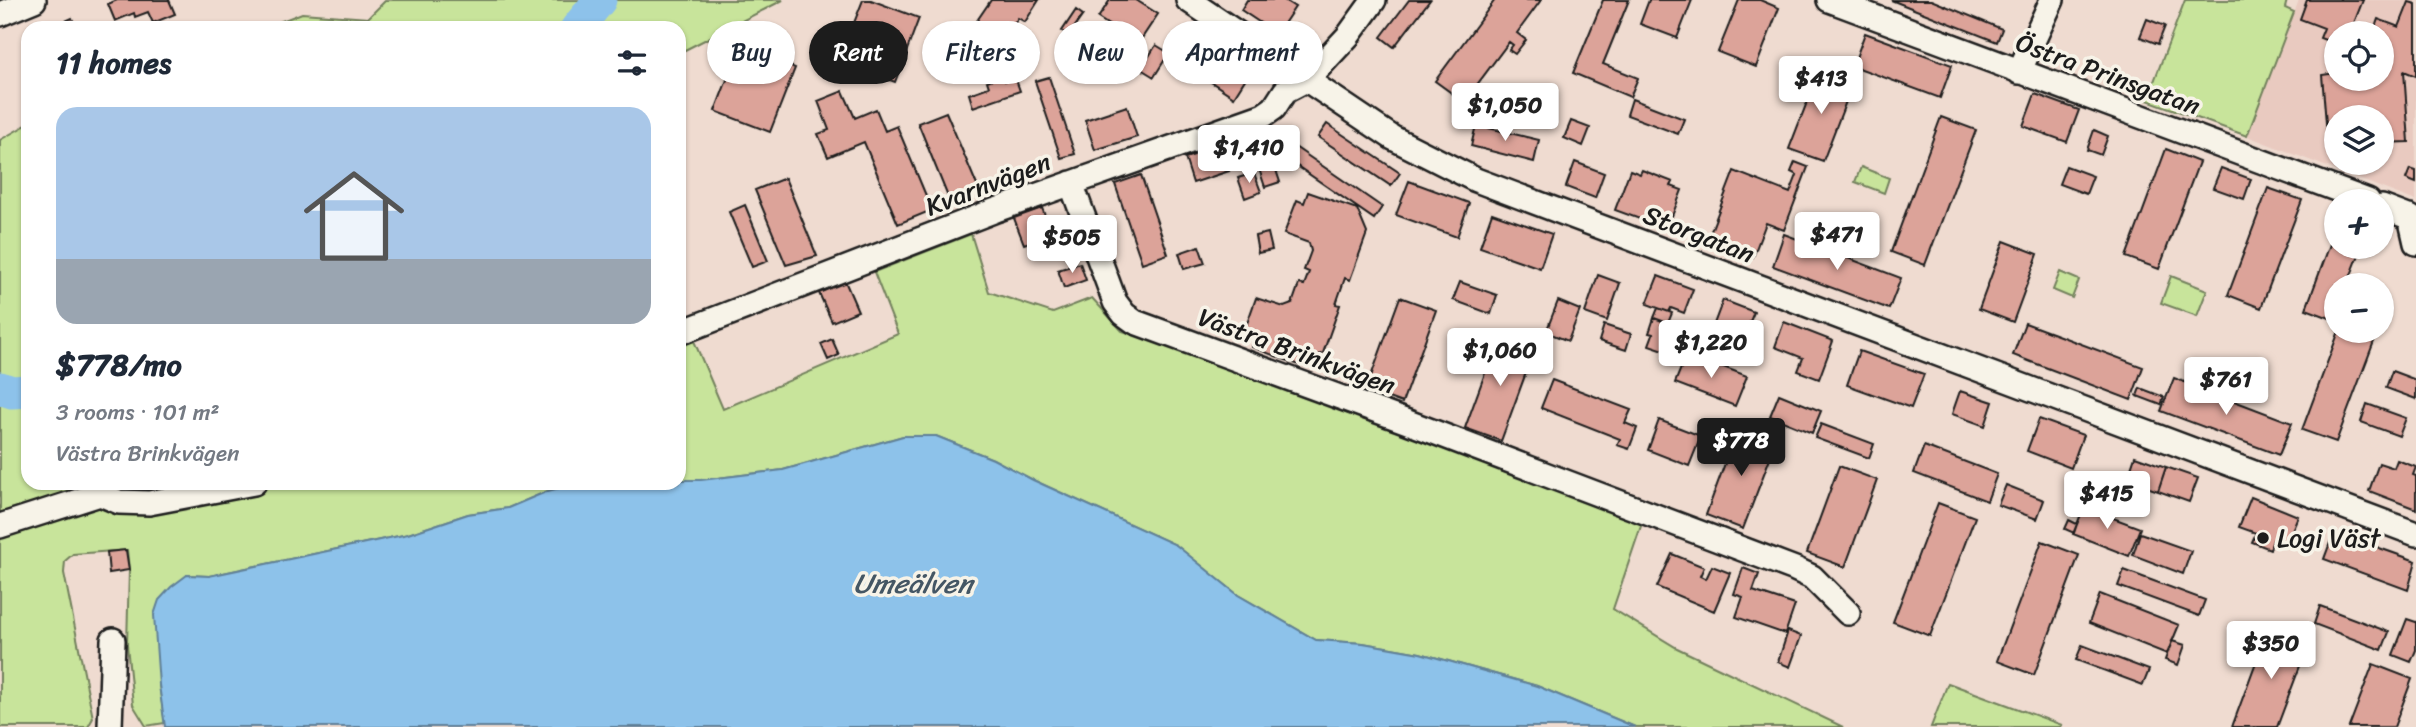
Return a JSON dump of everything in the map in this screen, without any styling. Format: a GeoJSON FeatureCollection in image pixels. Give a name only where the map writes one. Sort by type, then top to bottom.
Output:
{"type":"FeatureCollection","features":[{"type":"Feature","properties":{"kind":"street"},"geometry":{"type":"LineString","coordinates":[[0,14],[34,0]]}},
{"type":"Feature","properties":{"kind":"street","name":"Storgatan"},"geometry":{"type":"LineString","coordinates":[[1188,0],[1220,21]]}},
{"type":"Feature","properties":{"kind":"street","name":"Kvarnvägen"},"geometry":{"type":"LineString","coordinates":[[1323,63],[1348,36],[1374,0]]}},
{"type":"Feature","properties":{"kind":"street","name":"Östra Prinsgatan"},"geometry":{"type":"LineString","coordinates":[[1829,0],[2337,189]]}},
{"type":"Feature","properties":{"kind":"street"},"geometry":{"type":"LineString","coordinates":[[2019,72],[2052,0]]}},
{"type":"Feature","properties":{"kind":"street","name":"Kvarnvägen"},"geometry":{"type":"LineString","coordinates":[[686,330],[1071,183],[1256,118],[1274,108],[1285,91],[1298,84]]}},
{"type":"Feature","properties":{"kind":"street","name":"Storgatan"},"geometry":{"type":"LineString","coordinates":[[1315,84],[1393,138],[1476,180],[2416,534]]}},
{"type":"Feature","properties":{"kind":"street","name":"Västra Brinkvägen"},"geometry":{"type":"LineString","coordinates":[[1071,183],[1115,302],[1124,314],[1135,322],[1795,569],[1812,577],[1848,614]]}},
{"type":"Feature","properties":{"kind":"street"},"geometry":{"type":"LineString","coordinates":[[2394,211],[2413,218],[2416,243]]}},
{"type":"Feature","properties":{"kind":"street"},"geometry":{"type":"LineString","coordinates":[[0,527],[100,494],[119,502],[149,503],[217,490]]}},
{"type":"Feature","properties":{"kind":"street"},"geometry":{"type":"LineString","coordinates":[[110,727],[113,640]]}},
{"type":"Feature","properties":{"kind":"shaded area"},"geometry":{"type":"Polygon","coordinates":[[[2299,0],[2416,0],[2416,201],[2394,193],[2394,189],[2385,189],[2348,175],[2394,175],[2394,105],[2324,105],[2324,166],[2247,136],[2299,0]]]}},
{"type":"Feature","properties":{"kind":"green space"},"geometry":{"type":"Polygon","coordinates":[[[386,0],[783,0],[742,21],[707,21],[707,39],[686,49],[686,21],[282,21],[302,13],[368,18],[386,0]]]}},
{"type":"Feature","properties":{"kind":"green space"},"geometry":{"type":"Polygon","coordinates":[[[2185,0],[2287,0],[2285,8],[2294,12],[2247,136],[2147,100],[2185,0]]]}},
{"type":"Feature","properties":{"kind":"green space"},"geometry":{"type":"Polygon","coordinates":[[[21,128],[21,490],[99,490],[119,502],[204,490],[552,490],[508,508],[468,514],[408,534],[209,576],[187,575],[159,685],[165,723],[146,726],[133,705],[127,645],[127,550],[73,554],[65,561],[64,573],[93,718],[88,727],[0,727],[0,140],[21,128]]]}},
{"type":"Feature","properties":{"kind":"green space"},"geometry":{"type":"Polygon","coordinates":[[[1861,167],[1889,178],[1884,193],[1855,182],[1861,167]]]}},
{"type":"Feature","properties":{"kind":"green space"},"geometry":{"type":"Polygon","coordinates":[[[971,234],[989,292],[1053,313],[1092,298],[1122,331],[1216,360],[1644,517],[1613,609],[1677,648],[1843,727],[1635,727],[1537,686],[1420,653],[1363,643],[1316,640],[1238,595],[1176,545],[993,459],[936,436],[903,436],[783,470],[686,480],[686,330],[689,329],[723,409],[898,334],[874,272],[971,234]]]}},
{"type":"Feature","properties":{"kind":"green space"},"geometry":{"type":"Polygon","coordinates":[[[2060,272],[2079,280],[2072,298],[2053,290],[2060,272]]]}},
{"type":"Feature","properties":{"kind":"green space"},"geometry":{"type":"Polygon","coordinates":[[[2171,276],[2207,290],[2197,316],[2161,303],[2171,276]]]}},
{"type":"Feature","properties":{"kind":"green space"},"geometry":{"type":"Polygon","coordinates":[[[1948,683],[2062,725],[1931,727],[1948,683]]]}},
{"type":"Feature","properties":{"kind":"water","name":"Umeälven"},"geometry":{"type":"Polygon","coordinates":[[[903,436],[936,436],[993,459],[1176,545],[1238,595],[1316,640],[1363,643],[1420,653],[1537,686],[1635,727],[165,727],[154,615],[159,600],[187,575],[209,576],[408,534],[468,514],[508,508],[552,490],[686,490],[686,480],[783,470],[903,436]]]}},
{"type":"Feature","properties":{"kind":"building"},"geometry":{"type":"Polygon","coordinates":[[[117,0],[169,0],[175,14],[152,21],[148,12],[135,17],[134,13],[115,21],[108,4],[117,0]]]}},
{"type":"Feature","properties":{"kind":"building"},"geometry":{"type":"Polygon","coordinates":[[[863,0],[871,0],[919,18],[908,47],[908,21],[855,21],[863,0]]]}},
{"type":"Feature","properties":{"kind":"building"},"geometry":{"type":"Polygon","coordinates":[[[991,0],[1039,0],[1026,21],[1018,18],[1016,21],[977,21],[991,0]]]}},
{"type":"Feature","properties":{"kind":"building"},"geometry":{"type":"Polygon","coordinates":[[[1110,0],[1136,0],[1158,14],[1148,29],[1148,21],[1103,21],[1098,18],[1110,0]]]}},
{"type":"Feature","properties":{"kind":"building"},"geometry":{"type":"Polygon","coordinates":[[[1247,0],[1284,0],[1295,7],[1286,21],[1258,21],[1241,10],[1247,0]]]}},
{"type":"Feature","properties":{"kind":"building"},"geometry":{"type":"Polygon","coordinates":[[[1409,0],[1430,0],[1394,47],[1381,37],[1409,0]]]}},
{"type":"Feature","properties":{"kind":"building"},"geometry":{"type":"Polygon","coordinates":[[[1495,0],[1541,0],[1517,33],[1526,40],[1515,54],[1509,50],[1513,45],[1509,42],[1464,102],[1435,81],[1495,0]]]}},
{"type":"Feature","properties":{"kind":"building"},"geometry":{"type":"Polygon","coordinates":[[[1603,0],[1629,0],[1603,64],[1638,78],[1630,97],[1573,73],[1603,0]]]}},
{"type":"Feature","properties":{"kind":"building"},"geometry":{"type":"Polygon","coordinates":[[[1649,0],[1692,0],[1677,38],[1640,24],[1649,0]]]}},
{"type":"Feature","properties":{"kind":"building"},"geometry":{"type":"Polygon","coordinates":[[[1739,0],[1760,0],[1779,8],[1756,67],[1718,52],[1739,0]]]}},
{"type":"Feature","properties":{"kind":"building"},"geometry":{"type":"Polygon","coordinates":[[[1891,0],[1931,0],[2002,29],[1997,42],[1891,0]]]}},
{"type":"Feature","properties":{"kind":"building"},"geometry":{"type":"Polygon","coordinates":[[[2307,0],[2363,0],[2355,21],[2324,21],[2324,28],[2300,19],[2307,0]]]}},
{"type":"Feature","properties":{"kind":"building"},"geometry":{"type":"Polygon","coordinates":[[[2409,2],[2416,4],[2416,76],[2404,71],[2409,142],[2394,143],[2394,105],[2324,105],[2322,75],[2324,91],[2394,91],[2394,25],[2399,27],[2409,2]]]}},
{"type":"Feature","properties":{"kind":"building"},"geometry":{"type":"Polygon","coordinates":[[[1076,10],[1083,15],[1079,21],[1069,21],[1076,10]]]}},
{"type":"Feature","properties":{"kind":"building"},"geometry":{"type":"Polygon","coordinates":[[[2147,19],[2165,26],[2158,44],[2140,37],[2147,19]]]}},
{"type":"Feature","properties":{"kind":"building"},"geometry":{"type":"Polygon","coordinates":[[[1865,33],[1952,65],[1940,98],[1853,66],[1865,33]]]}},
{"type":"Feature","properties":{"kind":"building"},"geometry":{"type":"Polygon","coordinates":[[[1156,45],[1162,49],[1162,64],[1154,77],[1148,73],[1148,58],[1156,45]]]}},
{"type":"Feature","properties":{"kind":"building"},"geometry":{"type":"Polygon","coordinates":[[[1819,71],[1853,83],[1823,161],[1789,149],[1819,71]]]}},
{"type":"Feature","properties":{"kind":"building"},"geometry":{"type":"Polygon","coordinates":[[[1049,77],[1075,154],[1061,158],[1036,84],[1040,84],[1040,80],[1049,77]]]}},
{"type":"Feature","properties":{"kind":"building"},"geometry":{"type":"Polygon","coordinates":[[[725,84],[789,84],[770,132],[715,111],[725,84]]]}},
{"type":"Feature","properties":{"kind":"building"},"geometry":{"type":"Polygon","coordinates":[[[988,84],[1018,84],[1020,91],[973,107],[969,94],[989,87],[988,84]]]}},
{"type":"Feature","properties":{"kind":"building"},"geometry":{"type":"Polygon","coordinates":[[[1214,84],[1242,84],[1234,97],[1214,84]]]}},
{"type":"Feature","properties":{"kind":"building"},"geometry":{"type":"Polygon","coordinates":[[[843,91],[855,118],[876,109],[885,131],[897,126],[932,210],[898,224],[864,142],[828,157],[818,134],[829,130],[818,101],[843,91]]]}},
{"type":"Feature","properties":{"kind":"building"},"geometry":{"type":"Polygon","coordinates":[[[2035,94],[2079,110],[2067,142],[2023,126],[2035,94]]]}},
{"type":"Feature","properties":{"kind":"building"},"geometry":{"type":"Polygon","coordinates":[[[1632,99],[1684,119],[1678,134],[1627,115],[1632,99]]]}},
{"type":"Feature","properties":{"kind":"building"},"geometry":{"type":"Polygon","coordinates":[[[1127,106],[1137,137],[1095,150],[1085,120],[1127,106]]]}},
{"type":"Feature","properties":{"kind":"building"},"geometry":{"type":"Polygon","coordinates":[[[946,112],[979,190],[950,202],[918,123],[946,112]]]}},
{"type":"Feature","properties":{"kind":"building"},"geometry":{"type":"Polygon","coordinates":[[[1941,117],[1976,130],[1925,265],[1891,252],[1941,117]]]}},
{"type":"Feature","properties":{"kind":"building"},"geometry":{"type":"Polygon","coordinates":[[[1571,121],[1590,128],[1583,146],[1564,138],[1571,121]]]}},
{"type":"Feature","properties":{"kind":"building"},"geometry":{"type":"Polygon","coordinates":[[[1327,124],[1400,173],[1391,186],[1318,137],[1327,124]]]}},
{"type":"Feature","properties":{"kind":"building"},"geometry":{"type":"Polygon","coordinates":[[[1476,125],[1539,140],[1534,162],[1471,146],[1476,125]]]}},
{"type":"Feature","properties":{"kind":"building"},"geometry":{"type":"Polygon","coordinates":[[[2094,130],[2108,136],[2101,155],[2087,150],[2094,130]]]}},
{"type":"Feature","properties":{"kind":"building"},"geometry":{"type":"Polygon","coordinates":[[[1221,146],[1229,171],[1193,183],[1185,158],[1221,146]]]}},
{"type":"Feature","properties":{"kind":"building"},"geometry":{"type":"Polygon","coordinates":[[[1295,147],[1382,207],[1374,219],[1287,159],[1295,147]]]}},
{"type":"Feature","properties":{"kind":"building"},"geometry":{"type":"Polygon","coordinates":[[[2166,149],[2199,162],[2159,269],[2126,257],[2166,149]]]}},
{"type":"Feature","properties":{"kind":"building"},"geometry":{"type":"Polygon","coordinates":[[[1273,161],[1280,182],[1265,187],[1258,166],[1273,161]]]}},
{"type":"Feature","properties":{"kind":"building"},"geometry":{"type":"Polygon","coordinates":[[[1575,162],[1604,173],[1595,198],[1566,187],[1575,162]]]}},
{"type":"Feature","properties":{"kind":"building"},"geometry":{"type":"Polygon","coordinates":[[[1795,162],[1808,167],[1784,230],[1766,223],[1753,257],[1708,239],[1734,171],[1790,193],[1797,175],[1791,172],[1795,162]]]}},
{"type":"Feature","properties":{"kind":"building"},"geometry":{"type":"Polygon","coordinates":[[[2066,166],[2093,176],[2086,194],[2059,184],[2066,166]]]}},
{"type":"Feature","properties":{"kind":"building"},"geometry":{"type":"Polygon","coordinates":[[[2221,168],[2251,179],[2244,199],[2213,188],[2221,168]]]}},
{"type":"Feature","properties":{"kind":"building"},"geometry":{"type":"Polygon","coordinates":[[[2410,169],[2416,171],[2416,183],[2406,179],[2410,169]]]}},
{"type":"Feature","properties":{"kind":"building"},"geometry":{"type":"Polygon","coordinates":[[[1630,170],[1640,174],[1642,170],[1673,182],[1671,186],[1682,190],[1667,229],[1615,210],[1630,170]]]}},
{"type":"Feature","properties":{"kind":"building"},"geometry":{"type":"Polygon","coordinates":[[[1254,173],[1261,192],[1245,198],[1238,178],[1254,173]]]}},
{"type":"Feature","properties":{"kind":"building"},"geometry":{"type":"Polygon","coordinates":[[[1141,175],[1168,254],[1142,263],[1115,184],[1141,175]]]}},
{"type":"Feature","properties":{"kind":"building"},"geometry":{"type":"Polygon","coordinates":[[[785,178],[817,256],[786,265],[755,190],[785,178]]]}},
{"type":"Feature","properties":{"kind":"building"},"geometry":{"type":"Polygon","coordinates":[[[1409,181],[1469,203],[1457,237],[1396,215],[1409,181]]]}},
{"type":"Feature","properties":{"kind":"building"},"geometry":{"type":"Polygon","coordinates":[[[2268,188],[2302,200],[2261,308],[2228,295],[2268,188]]]}},
{"type":"Feature","properties":{"kind":"building"},"geometry":{"type":"Polygon","coordinates":[[[1308,192],[1357,209],[1367,233],[1350,280],[1345,278],[1336,304],[1340,305],[1323,353],[1299,365],[1252,347],[1257,333],[1245,329],[1256,298],[1284,307],[1292,304],[1299,284],[1304,285],[1309,272],[1304,270],[1311,251],[1309,243],[1284,234],[1297,200],[1304,203],[1308,192]]]}},
{"type":"Feature","properties":{"kind":"building"},"geometry":{"type":"Polygon","coordinates":[[[745,205],[768,261],[752,267],[729,212],[745,205]]]}},
{"type":"Feature","properties":{"kind":"building"},"geometry":{"type":"Polygon","coordinates":[[[1042,208],[1052,234],[1047,236],[1049,239],[1039,242],[1038,239],[1024,244],[1014,218],[1042,208]]]}},
{"type":"Feature","properties":{"kind":"building"},"geometry":{"type":"Polygon","coordinates":[[[1492,213],[1552,234],[1540,268],[1480,247],[1492,213]]]}},
{"type":"Feature","properties":{"kind":"building"},"geometry":{"type":"Polygon","coordinates":[[[1268,233],[1272,250],[1258,253],[1255,236],[1268,233]]]}},
{"type":"Feature","properties":{"kind":"building"},"geometry":{"type":"Polygon","coordinates":[[[1784,234],[1901,278],[1889,309],[1773,266],[1784,234]]]}},
{"type":"Feature","properties":{"kind":"building"},"geometry":{"type":"Polygon","coordinates":[[[2004,241],[2038,254],[2013,322],[1979,309],[2004,241]]]}},
{"type":"Feature","properties":{"kind":"building"},"geometry":{"type":"Polygon","coordinates":[[[1199,246],[1205,263],[1184,269],[1179,253],[1199,246]]]}},
{"type":"Feature","properties":{"kind":"building"},"geometry":{"type":"Polygon","coordinates":[[[2325,259],[2357,259],[2352,273],[2324,273],[2324,316],[2306,309],[2325,259]]]}},
{"type":"Feature","properties":{"kind":"building"},"geometry":{"type":"Polygon","coordinates":[[[1080,263],[1086,280],[1064,288],[1058,270],[1080,263]]]}},
{"type":"Feature","properties":{"kind":"building"},"geometry":{"type":"Polygon","coordinates":[[[1598,275],[1620,283],[1607,321],[1585,313],[1598,275]]]}},
{"type":"Feature","properties":{"kind":"building"},"geometry":{"type":"Polygon","coordinates":[[[1658,276],[1693,289],[1684,313],[1671,308],[1669,312],[1647,304],[1658,276]]]}},
{"type":"Feature","properties":{"kind":"building"},"geometry":{"type":"Polygon","coordinates":[[[845,281],[858,311],[832,322],[819,293],[845,281]]]}},
{"type":"Feature","properties":{"kind":"building"},"geometry":{"type":"Polygon","coordinates":[[[1460,282],[1497,295],[1491,314],[1453,300],[1460,282]]]}},
{"type":"Feature","properties":{"kind":"building"},"geometry":{"type":"Polygon","coordinates":[[[1400,297],[1436,310],[1402,403],[1366,390],[1400,297]]]}},
{"type":"Feature","properties":{"kind":"building"},"geometry":{"type":"Polygon","coordinates":[[[1723,300],[1754,312],[1744,336],[1714,324],[1723,300]]]}},
{"type":"Feature","properties":{"kind":"building"},"geometry":{"type":"Polygon","coordinates":[[[1558,301],[1580,310],[1568,341],[1546,332],[1558,301]]]}},
{"type":"Feature","properties":{"kind":"building"},"geometry":{"type":"Polygon","coordinates":[[[1658,308],[1672,313],[1668,323],[1654,318],[1658,308]]]}},
{"type":"Feature","properties":{"kind":"building"},"geometry":{"type":"Polygon","coordinates":[[[1654,318],[1679,327],[1670,352],[1649,345],[1653,334],[1649,333],[1654,318]]]}},
{"type":"Feature","properties":{"kind":"building"},"geometry":{"type":"Polygon","coordinates":[[[1784,322],[1833,341],[1819,379],[1798,371],[1803,358],[1775,347],[1784,322]]]}},
{"type":"Feature","properties":{"kind":"building"},"geometry":{"type":"Polygon","coordinates":[[[2025,323],[2143,367],[2131,400],[2013,355],[2025,323]]]}},
{"type":"Feature","properties":{"kind":"building"},"geometry":{"type":"Polygon","coordinates":[[[1604,325],[1631,334],[1626,350],[1599,341],[1604,325]]]}},
{"type":"Feature","properties":{"kind":"building"},"geometry":{"type":"Polygon","coordinates":[[[1499,335],[1535,348],[1501,441],[1465,428],[1499,335]]]}},
{"type":"Feature","properties":{"kind":"building"},"geometry":{"type":"Polygon","coordinates":[[[832,339],[839,355],[828,360],[821,344],[832,339]]]}},
{"type":"Feature","properties":{"kind":"building"},"geometry":{"type":"Polygon","coordinates":[[[2335,343],[2373,343],[2336,442],[2302,430],[2335,343]]]}},
{"type":"Feature","properties":{"kind":"building"},"geometry":{"type":"Polygon","coordinates":[[[1859,351],[1924,374],[1911,408],[1847,385],[1859,351]]]}},
{"type":"Feature","properties":{"kind":"building"},"geometry":{"type":"Polygon","coordinates":[[[1687,353],[1747,376],[1735,406],[1675,383],[1687,353]]]}},
{"type":"Feature","properties":{"kind":"building"},"geometry":{"type":"Polygon","coordinates":[[[2392,371],[2416,380],[2416,399],[2386,388],[2392,371]]]}},
{"type":"Feature","properties":{"kind":"building"},"geometry":{"type":"Polygon","coordinates":[[[2174,378],[2292,423],[2279,455],[2161,411],[2174,378]]]}},
{"type":"Feature","properties":{"kind":"building"},"geometry":{"type":"Polygon","coordinates":[[[1552,380],[1631,410],[1625,423],[1637,428],[1629,449],[1617,445],[1620,439],[1541,408],[1552,380]]]}},
{"type":"Feature","properties":{"kind":"building"},"geometry":{"type":"Polygon","coordinates":[[[2140,388],[2164,397],[2161,405],[2137,396],[2140,388]]]}},
{"type":"Feature","properties":{"kind":"building"},"geometry":{"type":"Polygon","coordinates":[[[1960,391],[1993,402],[1985,426],[1952,414],[1960,391]]]}},
{"type":"Feature","properties":{"kind":"building"},"geometry":{"type":"Polygon","coordinates":[[[1779,394],[1821,411],[1812,433],[1770,416],[1779,394]]]}},
{"type":"Feature","properties":{"kind":"building"},"geometry":{"type":"Polygon","coordinates":[[[2367,404],[2406,418],[2399,436],[2361,422],[2367,404]]]}},
{"type":"Feature","properties":{"kind":"building"},"geometry":{"type":"Polygon","coordinates":[[[2039,419],[2083,435],[2071,468],[2027,451],[2039,419]]]}},
{"type":"Feature","properties":{"kind":"building"},"geometry":{"type":"Polygon","coordinates":[[[1659,420],[1701,436],[1689,466],[1648,450],[1659,420]]]}},
{"type":"Feature","properties":{"kind":"building"},"geometry":{"type":"Polygon","coordinates":[[[1821,424],[1874,444],[1869,458],[1815,438],[1821,424]]]}},
{"type":"Feature","properties":{"kind":"building"},"geometry":{"type":"Polygon","coordinates":[[[1738,428],[1776,442],[1743,529],[1706,515],[1738,428]]]}},
{"type":"Feature","properties":{"kind":"building"},"geometry":{"type":"Polygon","coordinates":[[[1924,446],[1997,474],[1987,501],[1914,473],[1924,446]]]}},
{"type":"Feature","properties":{"kind":"building"},"geometry":{"type":"Polygon","coordinates":[[[2135,456],[2166,467],[2158,491],[2127,480],[2135,456]]]}},
{"type":"Feature","properties":{"kind":"building"},"geometry":{"type":"Polygon","coordinates":[[[2397,460],[2416,467],[2413,475],[2416,476],[2416,509],[2369,491],[2379,463],[2394,468],[2397,460]]]}},
{"type":"Feature","properties":{"kind":"building"},"geometry":{"type":"Polygon","coordinates":[[[1839,466],[1877,480],[1845,567],[1807,553],[1839,466]]]}},
{"type":"Feature","properties":{"kind":"building"},"geometry":{"type":"Polygon","coordinates":[[[2166,467],[2198,478],[2189,502],[2158,491],[2166,467]]]}},
{"type":"Feature","properties":{"kind":"building"},"geometry":{"type":"Polygon","coordinates":[[[2006,485],[2044,500],[2037,519],[1998,505],[2006,485]]]}},
{"type":"Feature","properties":{"kind":"building"},"geometry":{"type":"Polygon","coordinates":[[[2251,497],[2298,516],[2286,545],[2273,540],[2270,549],[2252,542],[2256,533],[2239,527],[2251,497]]]}},
{"type":"Feature","properties":{"kind":"building"},"geometry":{"type":"Polygon","coordinates":[[[1938,503],[1975,517],[1930,636],[1893,622],[1938,503]]]}},
{"type":"Feature","properties":{"kind":"building"},"geometry":{"type":"Polygon","coordinates":[[[2084,507],[2140,528],[2129,556],[2073,534],[2084,507]]]}},
{"type":"Feature","properties":{"kind":"building"},"geometry":{"type":"Polygon","coordinates":[[[2069,520],[2077,524],[2074,533],[2065,529],[2069,520]]]}},
{"type":"Feature","properties":{"kind":"building"},"geometry":{"type":"Polygon","coordinates":[[[2334,532],[2416,561],[2408,590],[2324,559],[2334,532]]]}},
{"type":"Feature","properties":{"kind":"building"},"geometry":{"type":"Polygon","coordinates":[[[2140,533],[2191,551],[2183,574],[2133,555],[2140,533]]]}},
{"type":"Feature","properties":{"kind":"building"},"geometry":{"type":"Polygon","coordinates":[[[2042,541],[2079,555],[2034,675],[1997,661],[2042,541]]]}},
{"type":"Feature","properties":{"kind":"building"},"geometry":{"type":"Polygon","coordinates":[[[126,550],[129,570],[109,573],[107,552],[126,550]]]}},
{"type":"Feature","properties":{"kind":"building"},"geometry":{"type":"Polygon","coordinates":[[[1672,554],[1704,567],[1700,576],[1706,579],[1712,566],[1730,573],[1714,611],[1657,587],[1672,554]]]}},
{"type":"Feature","properties":{"kind":"building"},"geometry":{"type":"Polygon","coordinates":[[[1743,568],[1759,574],[1753,591],[1795,605],[1785,634],[1736,617],[1743,597],[1734,594],[1743,568]]]}},
{"type":"Feature","properties":{"kind":"building"},"geometry":{"type":"Polygon","coordinates":[[[2124,570],[2205,600],[2199,616],[2118,586],[2124,570]]]}},
{"type":"Feature","properties":{"kind":"building"},"geometry":{"type":"Polygon","coordinates":[[[2100,594],[2179,625],[2167,654],[2089,623],[2100,594]]]}},
{"type":"Feature","properties":{"kind":"building"},"geometry":{"type":"Polygon","coordinates":[[[2320,606],[2389,632],[2382,650],[2314,624],[2320,606]]]}},
{"type":"Feature","properties":{"kind":"building"},"geometry":{"type":"Polygon","coordinates":[[[2407,619],[2416,622],[2416,650],[2411,662],[2393,655],[2407,619]]]}},
{"type":"Feature","properties":{"kind":"building"},"geometry":{"type":"Polygon","coordinates":[[[2269,627],[2309,642],[2277,727],[2232,727],[2269,627]]]}},
{"type":"Feature","properties":{"kind":"building"},"geometry":{"type":"Polygon","coordinates":[[[1788,631],[1801,636],[1790,667],[1778,662],[1788,631]]]}},
{"type":"Feature","properties":{"kind":"building"},"geometry":{"type":"Polygon","coordinates":[[[2172,641],[2185,645],[2178,665],[2165,660],[2172,641]]]}},
{"type":"Feature","properties":{"kind":"building"},"geometry":{"type":"Polygon","coordinates":[[[2082,645],[2149,670],[2143,685],[2076,660],[2082,645]]]}},
{"type":"Feature","properties":{"kind":"building"},"geometry":{"type":"Polygon","coordinates":[[[2373,664],[2412,679],[2394,727],[2349,727],[2373,664]]]}},
{"type":"Feature","properties":{"kind":"waterway"},"geometry":{"type":"LineString","coordinates":[[583,21],[600,0]]}},
{"type":"Feature","properties":{"kind":"waterway"},"geometry":{"type":"LineString","coordinates":[[0,388],[21,391]]}},
{"type":"Feature","properties":{"kind":"place","name":"Logi Väst"},"geometry":{"type":"Point","coordinates":[2263,538]}}]}
